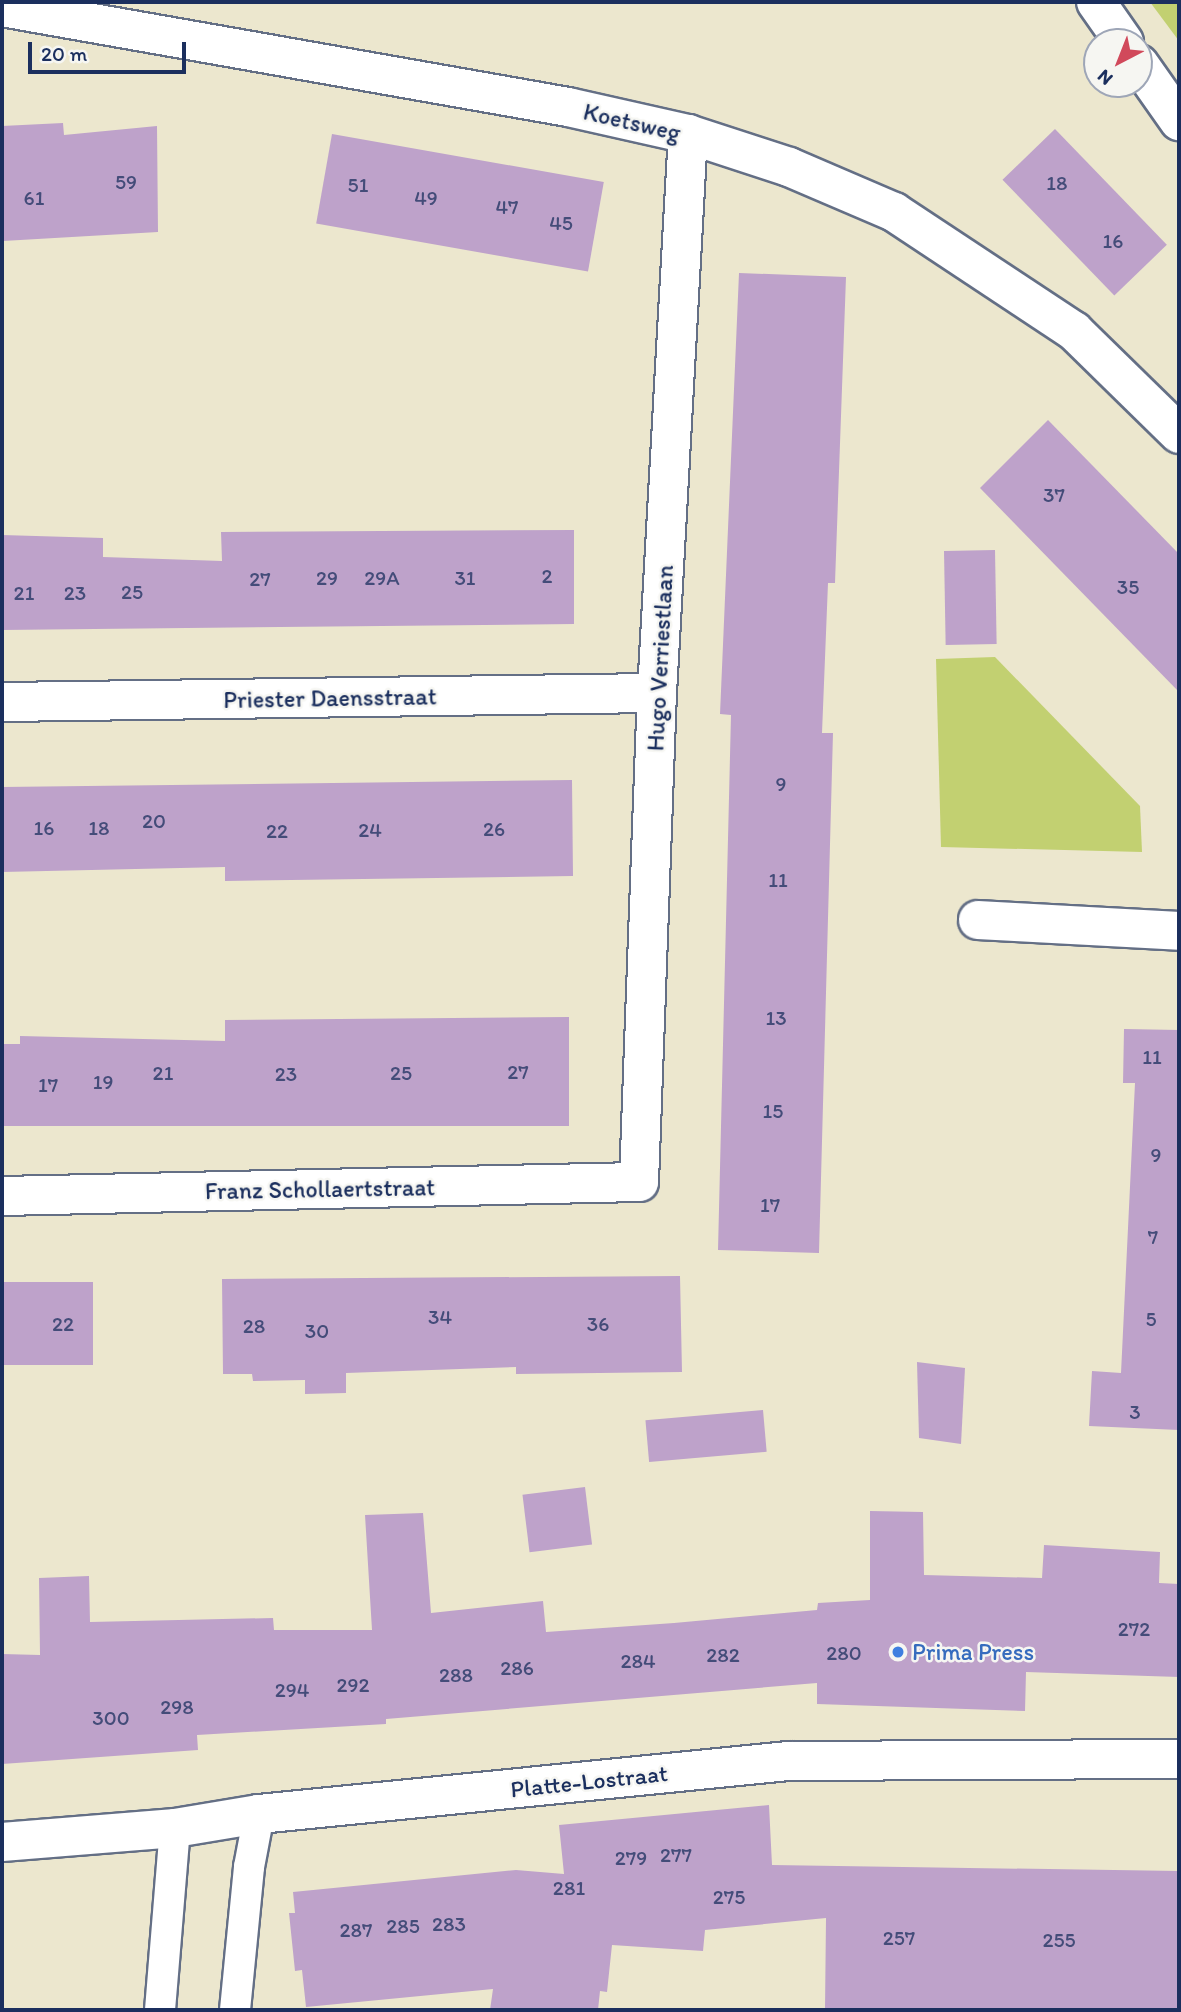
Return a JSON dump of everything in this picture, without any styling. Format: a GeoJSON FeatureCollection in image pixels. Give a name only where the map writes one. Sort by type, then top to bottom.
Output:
{"type":"FeatureCollection","features":[{"type":"Feature","properties":{"kind":"street"},"geometry":{"type":"LineString","coordinates":[[1096,2],[1114,28]]}},
{"type":"Feature","properties":{"kind":"street","name":"Koetsweg"},"geometry":{"type":"LineString","coordinates":[[2,7],[568,107],[688,134],[789,167],[894,212],[1074,331],[1179,434]]}},
{"type":"Feature","properties":{"kind":"street"},"geometry":{"type":"LineString","coordinates":[[1153,84],[1179,121]]}},
{"type":"Feature","properties":{"kind":"street","name":"Hugo Verriestlaan"},"geometry":{"type":"LineString","coordinates":[[639,1182],[657,693],[688,134]]}},
{"type":"Feature","properties":{"kind":"street","name":"Priester Daensstraat"},"geometry":{"type":"LineString","coordinates":[[2,702],[657,693]]}},
{"type":"Feature","properties":{"kind":"street"},"geometry":{"type":"LineString","coordinates":[[978,920],[1179,931]]}},
{"type":"Feature","properties":{"kind":"street","name":"Franz Schollaertstraat"},"geometry":{"type":"LineString","coordinates":[[2,1196],[639,1182]]}},
{"type":"Feature","properties":{"kind":"street","name":"Platte-Lostraat"},"geometry":{"type":"LineString","coordinates":[[2,1842],[175,1829],[258,1814],[788,1761],[1179,1759]]}},
{"type":"Feature","properties":{"kind":"lane"},"geometry":{"type":"LineString","coordinates":[[235,2010],[248,1867],[258,1814]]}},
{"type":"Feature","properties":{"kind":"lane"},"geometry":{"type":"LineString","coordinates":[[160,2010],[175,1829]]}},
{"type":"Feature","properties":{"kind":"green space"},"geometry":{"type":"Polygon","coordinates":[[[1150,2],[1179,2],[1179,41],[1150,2]]]}},
{"type":"Feature","properties":{"kind":"green space"},"geometry":{"type":"Polygon","coordinates":[[[995,657],[1140,806],[1142,852],[941,847],[936,659],[995,657]]]}},
{"type":"Feature","properties":{"kind":"building"},"geometry":{"type":"Polygon","coordinates":[[[63,123],[64,135],[157,126],[158,232],[3,241],[2,126],[63,123]]]}},
{"type":"Feature","properties":{"kind":"building"},"geometry":{"type":"Polygon","coordinates":[[[1055,129],[1167,245],[1114,296],[1002,180],[1055,129]]]}},
{"type":"Feature","properties":{"kind":"building"},"geometry":{"type":"Polygon","coordinates":[[[332,134],[604,182],[588,272],[316,224],[332,134]]]}},
{"type":"Feature","properties":{"kind":"building"},"geometry":{"type":"Polygon","coordinates":[[[739,273],[846,277],[835,583],[828,583],[822,733],[833,733],[819,1253],[718,1250],[731,715],[720,714],[739,273]]]}},
{"type":"Feature","properties":{"kind":"building"},"geometry":{"type":"Polygon","coordinates":[[[1048,420],[1179,554],[1179,692],[980,488],[1048,420]]]}},
{"type":"Feature","properties":{"kind":"building"},"geometry":{"type":"Polygon","coordinates":[[[574,530],[574,624],[2,630],[2,535],[103,538],[103,557],[222,561],[221,532],[574,530]]]}},
{"type":"Feature","properties":{"kind":"building"},"geometry":{"type":"Polygon","coordinates":[[[995,550],[997,644],[946,645],[944,551],[995,550]]]}},
{"type":"Feature","properties":{"kind":"building"},"geometry":{"type":"Polygon","coordinates":[[[572,780],[573,876],[225,881],[225,867],[2,872],[2,787],[572,780]]]}},
{"type":"Feature","properties":{"kind":"building"},"geometry":{"type":"Polygon","coordinates":[[[569,1017],[569,1126],[2,1126],[2,1044],[20,1044],[20,1036],[225,1041],[225,1020],[569,1017]]]}},
{"type":"Feature","properties":{"kind":"building"},"geometry":{"type":"Polygon","coordinates":[[[1124,1029],[1179,1030],[1179,1430],[1089,1426],[1092,1371],[1121,1373],[1135,1083],[1123,1083],[1124,1029]]]}},
{"type":"Feature","properties":{"kind":"building"},"geometry":{"type":"Polygon","coordinates":[[[680,1276],[682,1372],[516,1374],[516,1367],[346,1373],[346,1393],[305,1394],[305,1380],[253,1381],[252,1374],[223,1374],[222,1279],[680,1276]]]}},
{"type":"Feature","properties":{"kind":"building"},"geometry":{"type":"Polygon","coordinates":[[[2,1282],[93,1282],[93,1365],[2,1365],[2,1282]]]}},
{"type":"Feature","properties":{"kind":"building"},"geometry":{"type":"Polygon","coordinates":[[[917,1362],[965,1368],[961,1444],[919,1438],[917,1362]]]}},
{"type":"Feature","properties":{"kind":"building"},"geometry":{"type":"Polygon","coordinates":[[[763,1410],[767,1452],[649,1462],[645,1420],[763,1410]]]}},
{"type":"Feature","properties":{"kind":"building"},"geometry":{"type":"Polygon","coordinates":[[[585,1487],[592,1545],[530,1552],[522,1495],[585,1487]]]}},
{"type":"Feature","properties":{"kind":"building"},"geometry":{"type":"Polygon","coordinates":[[[870,1511],[923,1512],[924,1575],[1042,1578],[1044,1545],[1160,1552],[1159,1583],[1179,1584],[1179,1677],[1026,1672],[1025,1711],[817,1704],[817,1683],[386,1719],[386,1724],[197,1735],[198,1750],[2,1764],[2,1654],[40,1655],[39,1578],[89,1576],[90,1622],[273,1618],[274,1630],[372,1630],[365,1515],[423,1513],[431,1613],[543,1601],[546,1632],[674,1623],[817,1610],[818,1603],[870,1600],[870,1511]]]}},
{"type":"Feature","properties":{"kind":"building"},"geometry":{"type":"Polygon","coordinates":[[[769,1805],[772,1865],[1179,1871],[1179,2010],[825,2009],[826,1918],[705,1930],[703,1951],[612,1945],[607,1992],[600,1991],[598,2010],[490,2010],[493,1989],[306,2007],[302,1970],[295,1971],[289,1913],[295,1913],[293,1892],[516,1870],[564,1874],[559,1825],[769,1805]]]}},
{"type":"Feature","properties":{"kind":"place","name":"Prima Press"},"geometry":{"type":"Point","coordinates":[898,1652]}}]}
